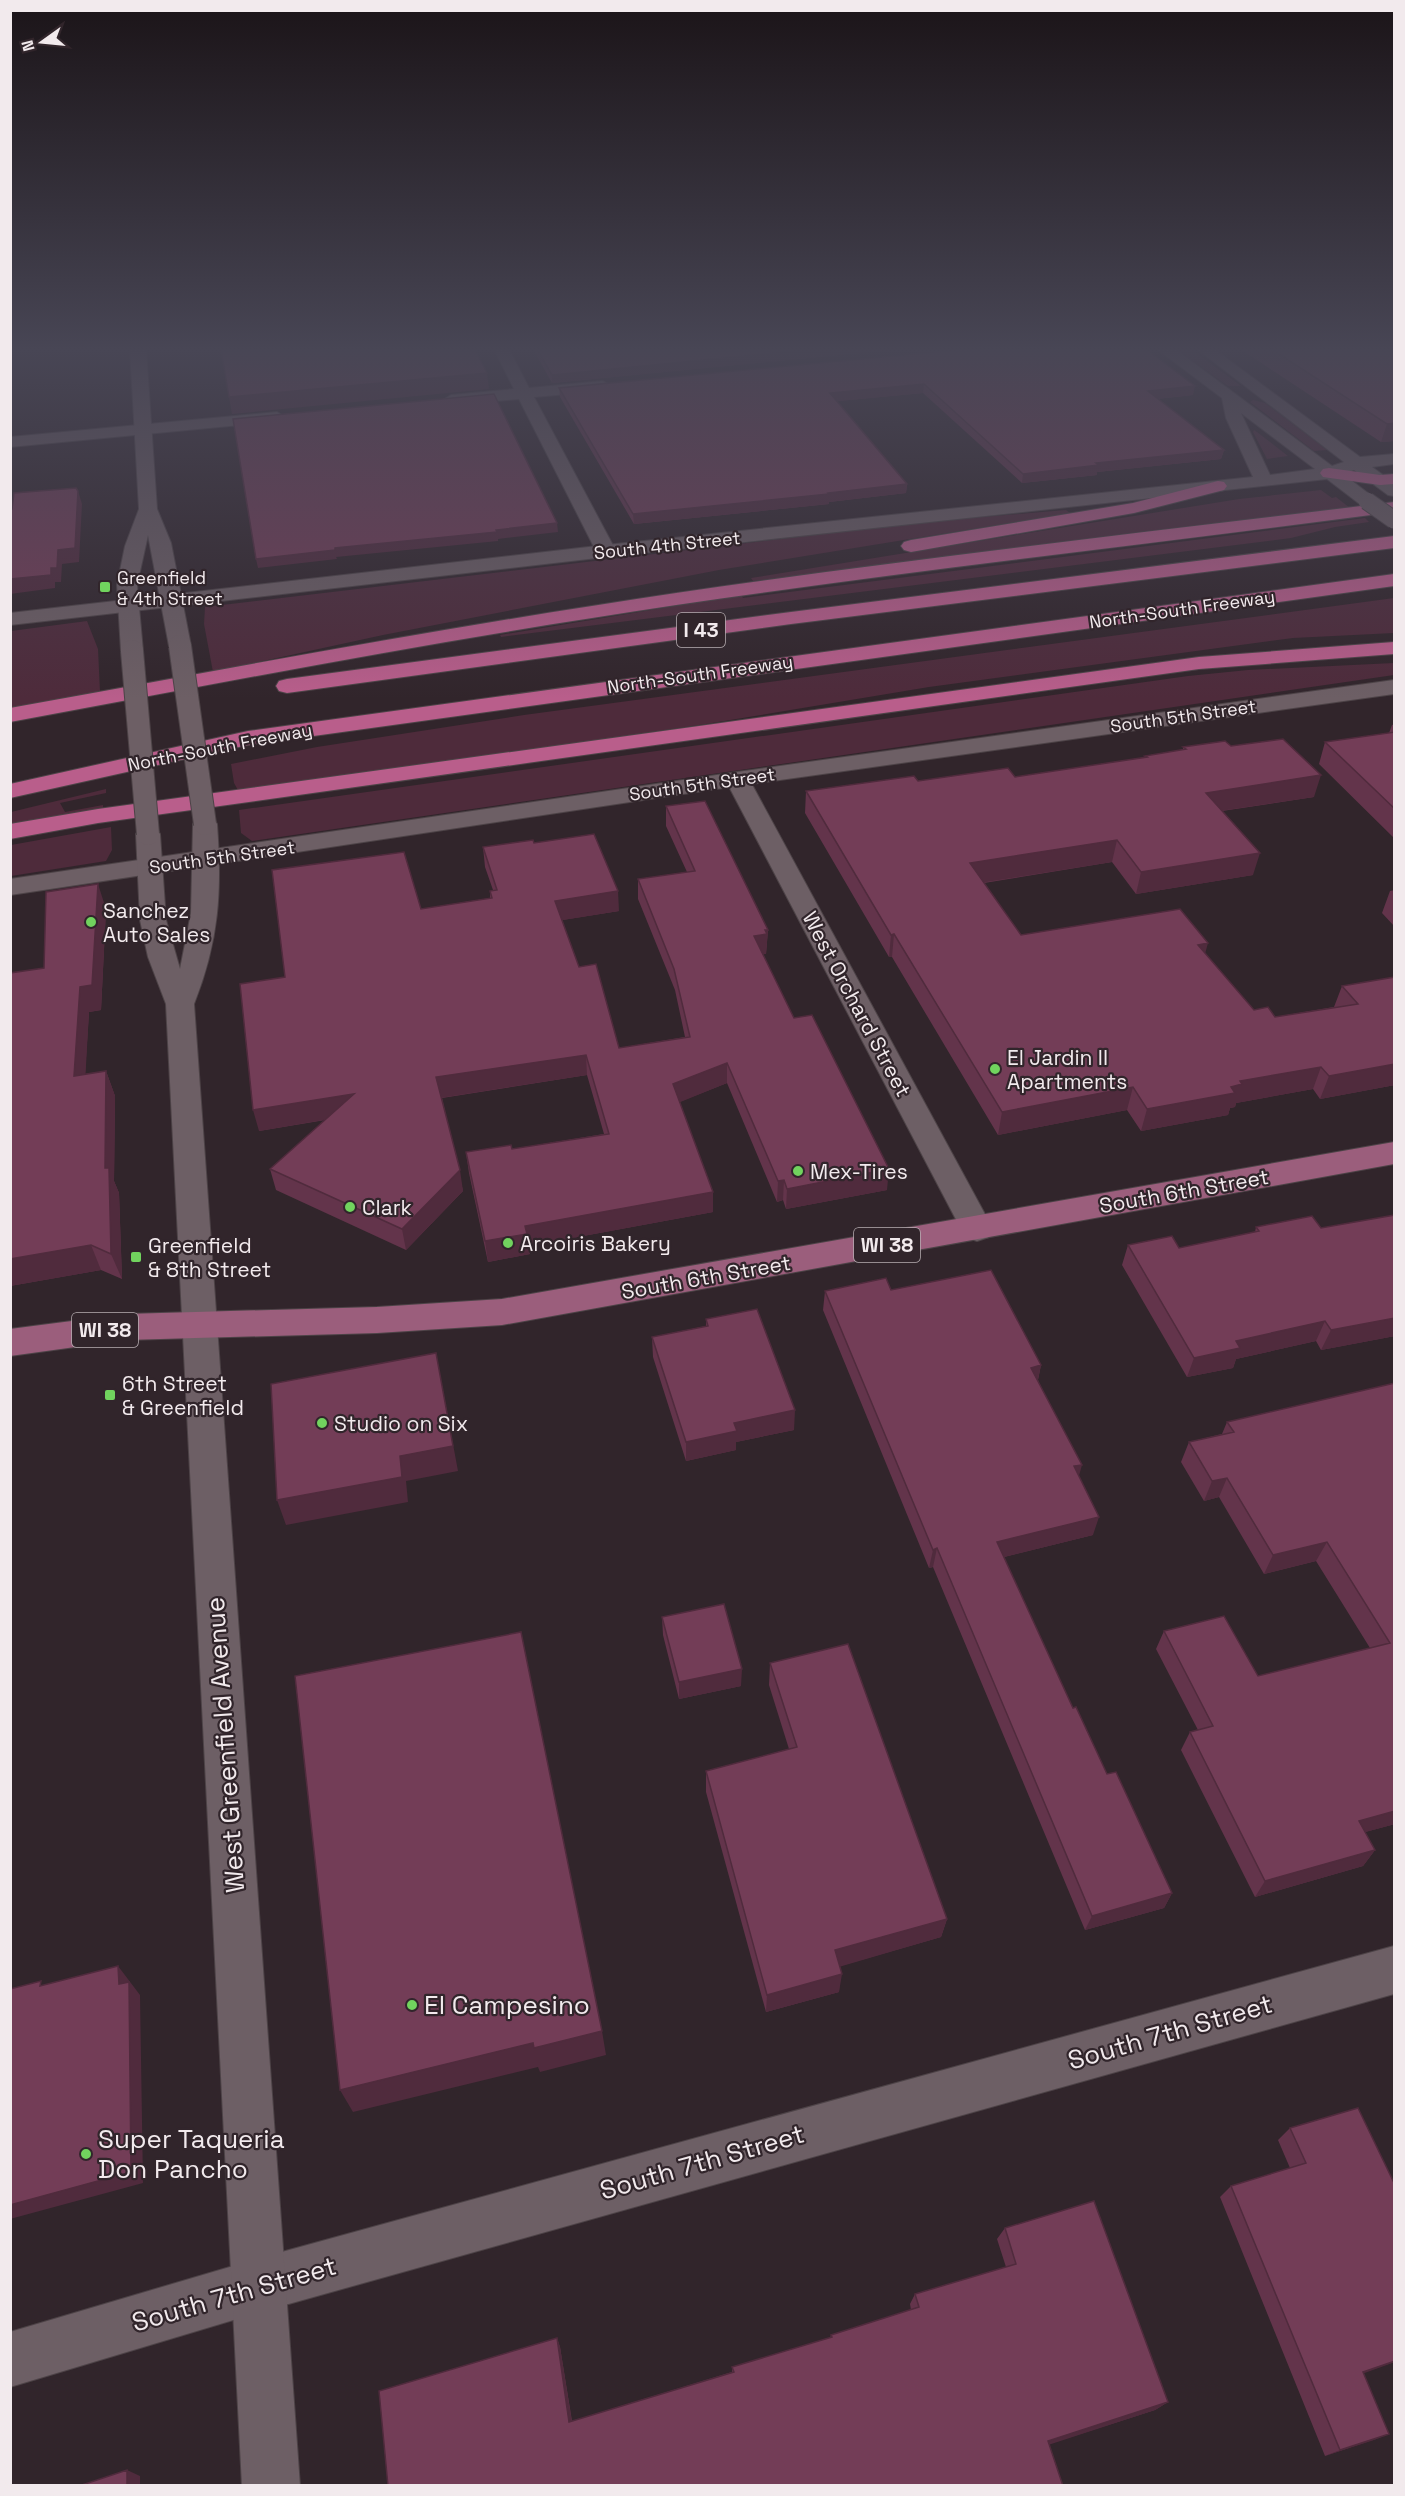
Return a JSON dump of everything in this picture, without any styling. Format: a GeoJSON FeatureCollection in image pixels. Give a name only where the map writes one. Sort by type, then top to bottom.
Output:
{"type":"FeatureCollection","features":[{"type":"Feature","properties":{"kind":"highway"},"geometry":{"type":"LineString","coordinates":[[1329,473],[1390,483]]}},
{"type":"Feature","properties":{"kind":"highway"},"geometry":{"type":"LineString","coordinates":[[894,548],[1123,510],[1218,486]]}},
{"type":"Feature","properties":{"kind":"highway"},"geometry":{"type":"LineString","coordinates":[[10,715],[292,663],[590,612],[739,590],[1395,507]]}},
{"type":"Feature","properties":{"kind":"highway","name":"North-South Freeway"},"geometry":{"type":"LineString","coordinates":[[114,716],[256,690],[791,618],[1395,542]]}},
{"type":"Feature","properties":{"kind":"highway"},"geometry":{"type":"LineString","coordinates":[[292,663],[605,596],[801,563]]}},
{"type":"Feature","properties":{"kind":"highway","name":"North-South Freeway"},"geometry":{"type":"LineString","coordinates":[[10,791],[248,738],[1395,581]]}},
{"type":"Feature","properties":{"kind":"highway"},"geometry":{"type":"LineString","coordinates":[[10,832],[98,816],[1199,663],[1395,648]]}},
{"type":"Feature","properties":{"kind":"main road","name":"South 6th Street"},"geometry":{"type":"LineString","coordinates":[[10,1343],[126,1327],[377,1320],[502,1312],[1395,1153]]}},
{"type":"Feature","properties":{"kind":"street","name":"West Greenfield Avenue"},"geometry":{"type":"LineString","coordinates":[[145,465],[148,509],[161,543],[173,600],[205,824],[208,878],[196,964],[180,1004]]}},
{"type":"Feature","properties":{"kind":"street"},"geometry":{"type":"LineString","coordinates":[[562,465],[606,551]]}},
{"type":"Feature","properties":{"kind":"street"},"geometry":{"type":"LineString","coordinates":[[1256,465],[1263,480]]}},
{"type":"Feature","properties":{"kind":"street"},"geometry":{"type":"LineString","coordinates":[[1319,465],[1395,520]]}},
{"type":"Feature","properties":{"kind":"street","name":"South 4th Street"},"geometry":{"type":"LineString","coordinates":[[10,619],[606,551],[1218,486],[1329,473],[1350,465]]}},
{"type":"Feature","properties":{"kind":"street"},"geometry":{"type":"LineString","coordinates":[[1361,465],[1390,483]]}},
{"type":"Feature","properties":{"kind":"street","name":"West Greenfield Avenue"},"geometry":{"type":"LineString","coordinates":[[148,509],[135,546],[127,585],[153,920],[162,957],[180,1004],[271,2486]]}},
{"type":"Feature","properties":{"kind":"street","name":"South 5th Street"},"geometry":{"type":"LineString","coordinates":[[10,887],[207,860],[737,779],[1395,687]]}},
{"type":"Feature","properties":{"kind":"street","name":"West Orchard Street"},"geometry":{"type":"LineString","coordinates":[[737,779],[977,1229]]}},
{"type":"Feature","properties":{"kind":"street","name":"South 7th Street"},"geometry":{"type":"LineString","coordinates":[[10,2360],[260,2285],[1395,1970]]}},
{"type":"Feature","properties":{"kind":"shaded area"},"geometry":{"type":"Polygon","coordinates":[[[1321,490],[1332,498],[1336,497],[1350,508],[753,581],[751,578],[1239,499],[1321,490]]]}},
{"type":"Feature","properties":{"kind":"shaded area"},"geometry":{"type":"Polygon","coordinates":[[[1066,510],[1070,513],[719,570],[383,635],[213,672],[204,624],[205,607],[934,521],[1066,510]]]}},
{"type":"Feature","properties":{"kind":"shaded area"},"geometry":{"type":"Polygon","coordinates":[[[1365,518],[1369,522],[1335,527],[1291,538],[501,637],[500,635],[741,595],[743,598],[1365,518]]]}},
{"type":"Feature","properties":{"kind":"shaded area"},"geometry":{"type":"Polygon","coordinates":[[[1394,598],[1394,633],[1293,638],[929,687],[706,724],[239,792],[234,783],[231,764],[317,747],[524,715],[1394,598]]]}},
{"type":"Feature","properties":{"kind":"shaded area"},"geometry":{"type":"Polygon","coordinates":[[[87,621],[98,649],[100,692],[11,711],[11,631],[87,621]]]}},
{"type":"Feature","properties":{"kind":"shaded area"},"geometry":{"type":"Polygon","coordinates":[[[1394,663],[1394,675],[252,841],[241,833],[239,810],[1188,676],[1248,670],[1394,663]]]}},
{"type":"Feature","properties":{"kind":"shaded area"},"geometry":{"type":"Polygon","coordinates":[[[106,789],[106,793],[60,803],[65,812],[103,805],[103,810],[11,826],[11,812],[106,789]]]}},
{"type":"Feature","properties":{"kind":"shaded area"},"geometry":{"type":"Polygon","coordinates":[[[111,827],[112,850],[106,861],[11,876],[11,845],[111,827]]]}},
{"type":"Feature","properties":{"kind":"building"},"geometry":{"type":"Polygon","coordinates":[[[241,465],[529,465],[557,523],[496,530],[497,532],[335,548],[335,550],[256,559],[241,465]]]}},
{"type":"Feature","properties":{"kind":"building"},"geometry":{"type":"Polygon","coordinates":[[[605,465],[891,465],[907,484],[829,494],[633,514],[605,465]]]}},
{"type":"Feature","properties":{"kind":"building"},"geometry":{"type":"Polygon","coordinates":[[[1014,465],[1095,465],[1023,474],[1014,465]]]}},
{"type":"Feature","properties":{"kind":"building"},"geometry":{"type":"Polygon","coordinates":[[[76,488],[78,491],[75,548],[58,550],[57,568],[51,568],[51,575],[10,579],[10,509],[12,509],[14,493],[76,488]]]}},
{"type":"Feature","properties":{"kind":"building"},"geometry":{"type":"Polygon","coordinates":[[[1395,732],[1395,809],[1325,742],[1395,732]]]}},
{"type":"Feature","properties":{"kind":"building"},"geometry":{"type":"Polygon","coordinates":[[[1283,739],[1321,775],[1206,793],[1260,853],[1141,872],[1117,840],[970,863],[1021,935],[1180,909],[1208,943],[1198,945],[1254,1010],[1268,1007],[1275,1017],[1358,1004],[1342,986],[1395,977],[1395,1064],[1329,1076],[1321,1067],[1240,1081],[1242,1084],[1231,1087],[1235,1093],[1147,1109],[1133,1087],[1002,1112],[894,934],[891,935],[806,791],[914,776],[918,781],[1008,768],[1015,777],[1147,757],[1145,756],[1186,749],[1183,747],[1225,741],[1231,746],[1283,739]]]}},
{"type":"Feature","properties":{"kind":"building"},"geometry":{"type":"Polygon","coordinates":[[[705,801],[768,930],[765,930],[767,934],[754,936],[794,1018],[812,1015],[889,1169],[787,1189],[784,1180],[778,1181],[727,1063],[673,1084],[713,1192],[525,1226],[527,1234],[485,1241],[466,1152],[511,1145],[512,1149],[609,1134],[586,1055],[436,1077],[460,1170],[402,1229],[270,1169],[354,1094],[253,1110],[240,984],[285,977],[272,870],[404,852],[421,909],[492,898],[490,891],[497,890],[483,847],[533,840],[534,843],[594,834],[618,891],[555,901],[579,967],[596,964],[619,1048],[690,1037],[674,969],[638,879],[695,871],[666,806],[705,801]]]}},
{"type":"Feature","properties":{"kind":"building"},"geometry":{"type":"Polygon","coordinates":[[[98,884],[92,985],[80,987],[74,1076],[106,1071],[105,1168],[109,1168],[111,1254],[91,1245],[10,1259],[10,973],[44,968],[46,892],[98,884]]]}},
{"type":"Feature","properties":{"kind":"building"},"geometry":{"type":"Polygon","coordinates":[[[1395,1215],[1395,1318],[1331,1330],[1325,1321],[1236,1341],[1240,1348],[1194,1358],[1128,1245],[1172,1236],[1179,1248],[1259,1231],[1256,1227],[1312,1216],[1321,1228],[1395,1215]]]}},
{"type":"Feature","properties":{"kind":"building"},"geometry":{"type":"Polygon","coordinates":[[[991,1270],[1041,1365],[1031,1368],[1082,1465],[1074,1466],[1099,1517],[997,1542],[1073,1708],[1076,1707],[1107,1774],[1116,1772],[1172,1893],[1092,1916],[937,1548],[933,1550],[825,1291],[886,1278],[891,1290],[991,1270]]]}},
{"type":"Feature","properties":{"kind":"building"},"geometry":{"type":"Polygon","coordinates":[[[757,1309],[795,1410],[734,1423],[737,1431],[686,1442],[652,1337],[708,1326],[706,1319],[757,1309]]]}},
{"type":"Feature","properties":{"kind":"building"},"geometry":{"type":"Polygon","coordinates":[[[436,1353],[453,1446],[400,1456],[402,1477],[277,1500],[271,1384],[436,1353]]]}},
{"type":"Feature","properties":{"kind":"building"},"geometry":{"type":"Polygon","coordinates":[[[1395,1383],[1395,1811],[1359,1821],[1375,1850],[1265,1881],[1190,1732],[1213,1726],[1164,1631],[1224,1616],[1258,1676],[1390,1643],[1327,1542],[1273,1555],[1227,1478],[1212,1481],[1189,1442],[1234,1432],[1227,1422],[1395,1383]]]}},
{"type":"Feature","properties":{"kind":"building"},"geometry":{"type":"Polygon","coordinates":[[[724,1604],[742,1669],[679,1682],[662,1617],[724,1604]]]}},
{"type":"Feature","properties":{"kind":"building"},"geometry":{"type":"Polygon","coordinates":[[[521,1632],[602,2031],[534,2048],[533,2043],[340,2090],[295,1676],[521,1632]]]}},
{"type":"Feature","properties":{"kind":"building"},"geometry":{"type":"Polygon","coordinates":[[[848,1644],[947,1919],[835,1950],[842,1974],[767,1995],[706,1771],[797,1747],[770,1663],[848,1644]]]}},
{"type":"Feature","properties":{"kind":"building"},"geometry":{"type":"Polygon","coordinates":[[[118,1966],[119,1984],[129,1982],[131,2172],[10,2205],[10,1989],[41,1981],[40,1986],[118,1966]]]}},
{"type":"Feature","properties":{"kind":"building"},"geometry":{"type":"Polygon","coordinates":[[[1358,2108],[1395,2185],[1395,2361],[1363,2372],[1389,2434],[1340,2450],[1231,2186],[1306,2163],[1290,2128],[1358,2108]]]}},
{"type":"Feature","properties":{"kind":"building"},"geometry":{"type":"Polygon","coordinates":[[[1094,2201],[1168,2402],[1048,2441],[1063,2486],[388,2486],[379,2391],[557,2338],[569,2422],[734,2372],[732,2367],[832,2337],[831,2335],[919,2307],[915,2294],[1016,2264],[1005,2228],[1094,2201]]]}},
{"type":"Feature","properties":{"kind":"building"},"geometry":{"type":"Polygon","coordinates":[[[127,2470],[127,2486],[79,2486],[127,2470]]]}},
{"type":"Feature","properties":{"kind":"place","name":"Greenfield & 4th Street"},"geometry":{"type":"Point","coordinates":[105,587]}},
{"type":"Feature","properties":{"kind":"place","name":"Sanchez Auto Sales"},"geometry":{"type":"Point","coordinates":[91,922]}},
{"type":"Feature","properties":{"kind":"place","name":"El Jardin II Apartments"},"geometry":{"type":"Point","coordinates":[995,1069]}},
{"type":"Feature","properties":{"kind":"place","name":"Mex-Tires"},"geometry":{"type":"Point","coordinates":[798,1171]}},
{"type":"Feature","properties":{"kind":"place","name":"Clark"},"geometry":{"type":"Point","coordinates":[350,1207]}},
{"type":"Feature","properties":{"kind":"place","name":"Arcoiris Bakery"},"geometry":{"type":"Point","coordinates":[508,1243]}},
{"type":"Feature","properties":{"kind":"place","name":"Greenfield & 8th Street"},"geometry":{"type":"Point","coordinates":[136,1257]}},
{"type":"Feature","properties":{"kind":"place","name":"6th Street & Greenfield"},"geometry":{"type":"Point","coordinates":[110,1395]}},
{"type":"Feature","properties":{"kind":"place","name":"Studio on Six"},"geometry":{"type":"Point","coordinates":[322,1423]}},
{"type":"Feature","properties":{"kind":"place","name":"El Campesino"},"geometry":{"type":"Point","coordinates":[412,2005]}},
{"type":"Feature","properties":{"kind":"place","name":"Super Taqueria Don Pancho"},"geometry":{"type":"Point","coordinates":[86,2154]}}]}
